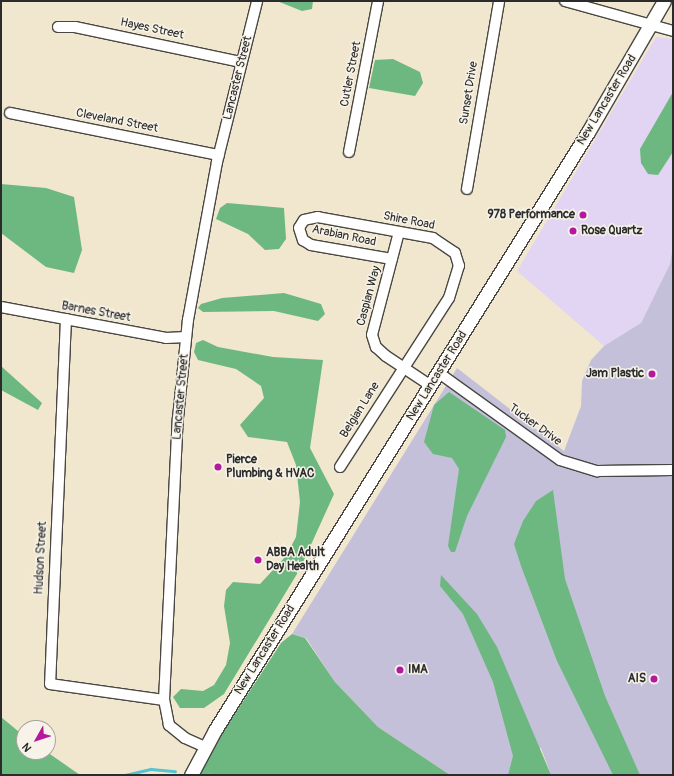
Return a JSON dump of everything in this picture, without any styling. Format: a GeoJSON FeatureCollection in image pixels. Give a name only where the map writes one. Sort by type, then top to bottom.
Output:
{"type":"FeatureCollection","features":[{"type":"Feature","properties":{"kind":"main road","name":"New Lancaster Road"},"geometry":{"type":"LineString","coordinates":[[205,747],[439,373],[664,1]]}},
{"type":"Feature","properties":{"kind":"main road"},"geometry":{"type":"LineString","coordinates":[[191,775],[205,747]]}},
{"type":"Feature","properties":{"kind":"street","name":"Lancaster Street"},"geometry":{"type":"LineString","coordinates":[[205,747],[184,738],[169,725],[164,700],[178,418],[186,337],[219,155],[257,1]]}},
{"type":"Feature","properties":{"kind":"street","name":"Cutler Street"},"geometry":{"type":"LineString","coordinates":[[349,152],[378,1]]}},
{"type":"Feature","properties":{"kind":"street","name":"Sunset Drive"},"geometry":{"type":"LineString","coordinates":[[468,189],[499,1]]}},
{"type":"Feature","properties":{"kind":"street"},"geometry":{"type":"LineString","coordinates":[[565,1],[673,31]]}},
{"type":"Feature","properties":{"kind":"street","name":"Hayes Street"},"geometry":{"type":"LineString","coordinates":[[58,27],[75,27],[241,62]]}},
{"type":"Feature","properties":{"kind":"street","name":"Cleveland Street"},"geometry":{"type":"LineString","coordinates":[[10,113],[219,155]]}},
{"type":"Feature","properties":{"kind":"street","name":"Shire Road"},"geometry":{"type":"LineString","coordinates":[[299,228],[304,220],[318,217],[433,238],[448,246],[459,266],[449,298],[403,368]]}},
{"type":"Feature","properties":{"kind":"street","name":"Arabian Road"},"geometry":{"type":"LineString","coordinates":[[299,228],[303,240],[311,245],[392,259]]}},
{"type":"Feature","properties":{"kind":"street","name":"Caspian Way"},"geometry":{"type":"LineString","coordinates":[[400,232],[372,335],[376,347],[403,368],[431,386]]}},
{"type":"Feature","properties":{"kind":"street","name":"Barnes Street"},"geometry":{"type":"LineString","coordinates":[[1,307],[174,339],[186,337]]}},
{"type":"Feature","properties":{"kind":"street","name":"Hudson Street"},"geometry":{"type":"LineString","coordinates":[[66,319],[50,684],[164,700]]}},
{"type":"Feature","properties":{"kind":"street","name":"Belgian Lane"},"geometry":{"type":"LineString","coordinates":[[340,467],[403,368]]}},
{"type":"Feature","properties":{"kind":"street","name":"Tucker Drive"},"geometry":{"type":"LineString","coordinates":[[439,373],[560,460],[597,471],[673,470]]}},
{"type":"Feature","properties":{"kind":"shaded area"},"geometry":{"type":"Polygon","coordinates":[[[656,37],[673,39],[673,245],[670,264],[641,323],[604,346],[517,271],[656,37]]]}},
{"type":"Feature","properties":{"kind":"shaded area"},"geometry":{"type":"Polygon","coordinates":[[[673,245],[673,775],[551,775],[541,748],[509,775],[450,775],[378,727],[335,682],[306,638],[292,634],[457,368],[564,451],[581,406],[582,381],[591,360],[604,346],[641,323],[670,264],[673,245]]]}},
{"type":"Feature","properties":{"kind":"green space"},"geometry":{"type":"Polygon","coordinates":[[[277,1],[313,1],[312,9],[302,11],[277,1]]]}},
{"type":"Feature","properties":{"kind":"green space"},"geometry":{"type":"Polygon","coordinates":[[[393,59],[420,72],[423,83],[415,96],[369,88],[375,60],[393,59]]]}},
{"type":"Feature","properties":{"kind":"green space"},"geometry":{"type":"Polygon","coordinates":[[[673,92],[673,152],[658,175],[648,174],[641,163],[640,149],[673,92]]]}},
{"type":"Feature","properties":{"kind":"green space"},"geometry":{"type":"Polygon","coordinates":[[[1,184],[46,188],[74,197],[82,250],[74,273],[46,267],[1,233],[1,184]]]}},
{"type":"Feature","properties":{"kind":"green space"},"geometry":{"type":"Polygon","coordinates":[[[227,203],[284,208],[286,239],[279,249],[265,250],[248,234],[216,219],[220,208],[227,203]]]}},
{"type":"Feature","properties":{"kind":"green space"},"geometry":{"type":"Polygon","coordinates":[[[284,293],[321,304],[325,314],[318,321],[274,311],[203,312],[198,308],[201,304],[222,298],[284,293]]]}},
{"type":"Feature","properties":{"kind":"green space"},"geometry":{"type":"Polygon","coordinates":[[[203,340],[218,347],[273,357],[323,360],[310,448],[334,494],[300,569],[224,694],[204,708],[180,708],[173,697],[181,689],[203,691],[214,685],[226,665],[230,643],[224,606],[226,590],[233,582],[260,584],[286,556],[296,537],[300,502],[296,465],[287,442],[248,437],[240,425],[264,398],[261,386],[236,369],[198,360],[194,352],[196,343],[203,340]]]}},
{"type":"Feature","properties":{"kind":"green space"},"geometry":{"type":"Polygon","coordinates":[[[1,366],[42,403],[38,410],[1,390],[1,366]]]}},
{"type":"Feature","properties":{"kind":"green space"},"geometry":{"type":"Polygon","coordinates":[[[449,392],[505,430],[506,437],[467,516],[455,552],[451,552],[448,546],[459,469],[452,458],[433,454],[424,442],[434,405],[449,392]]]}},
{"type":"Feature","properties":{"kind":"green space"},"geometry":{"type":"Polygon","coordinates":[[[553,490],[565,579],[605,696],[640,775],[613,775],[557,661],[514,544],[523,521],[536,501],[553,490]]]}},
{"type":"Feature","properties":{"kind":"green space"},"geometry":{"type":"Polygon","coordinates":[[[441,575],[477,614],[497,647],[551,775],[508,775],[513,756],[493,682],[463,614],[440,586],[441,575]]]}},
{"type":"Feature","properties":{"kind":"green space"},"geometry":{"type":"Polygon","coordinates":[[[292,634],[305,638],[335,682],[378,727],[450,775],[199,775],[209,754],[281,643],[292,634]]]}},
{"type":"Feature","properties":{"kind":"green space"},"geometry":{"type":"Polygon","coordinates":[[[1,717],[16,729],[16,760],[56,760],[56,758],[80,775],[1,775],[1,717]]]}},
{"type":"Feature","properties":{"kind":"waterway"},"geometry":{"type":"LineString","coordinates":[[125,775],[151,769],[175,771]]}},
{"type":"Feature","properties":{"kind":"place","name":"978 Performance"},"geometry":{"type":"Point","coordinates":[583,215]}},
{"type":"Feature","properties":{"kind":"place","name":"Rose Quartz"},"geometry":{"type":"Point","coordinates":[573,231]}},
{"type":"Feature","properties":{"kind":"place","name":"Jam Plastic"},"geometry":{"type":"Point","coordinates":[652,374]}},
{"type":"Feature","properties":{"kind":"place","name":"Pierce Plumbing & HVAC"},"geometry":{"type":"Point","coordinates":[218,467]}},
{"type":"Feature","properties":{"kind":"place","name":"ABBA Adult Day Health"},"geometry":{"type":"Point","coordinates":[258,560]}},
{"type":"Feature","properties":{"kind":"place","name":"IMA"},"geometry":{"type":"Point","coordinates":[400,670]}},
{"type":"Feature","properties":{"kind":"place","name":"AIS"},"geometry":{"type":"Point","coordinates":[654,679]}}]}
